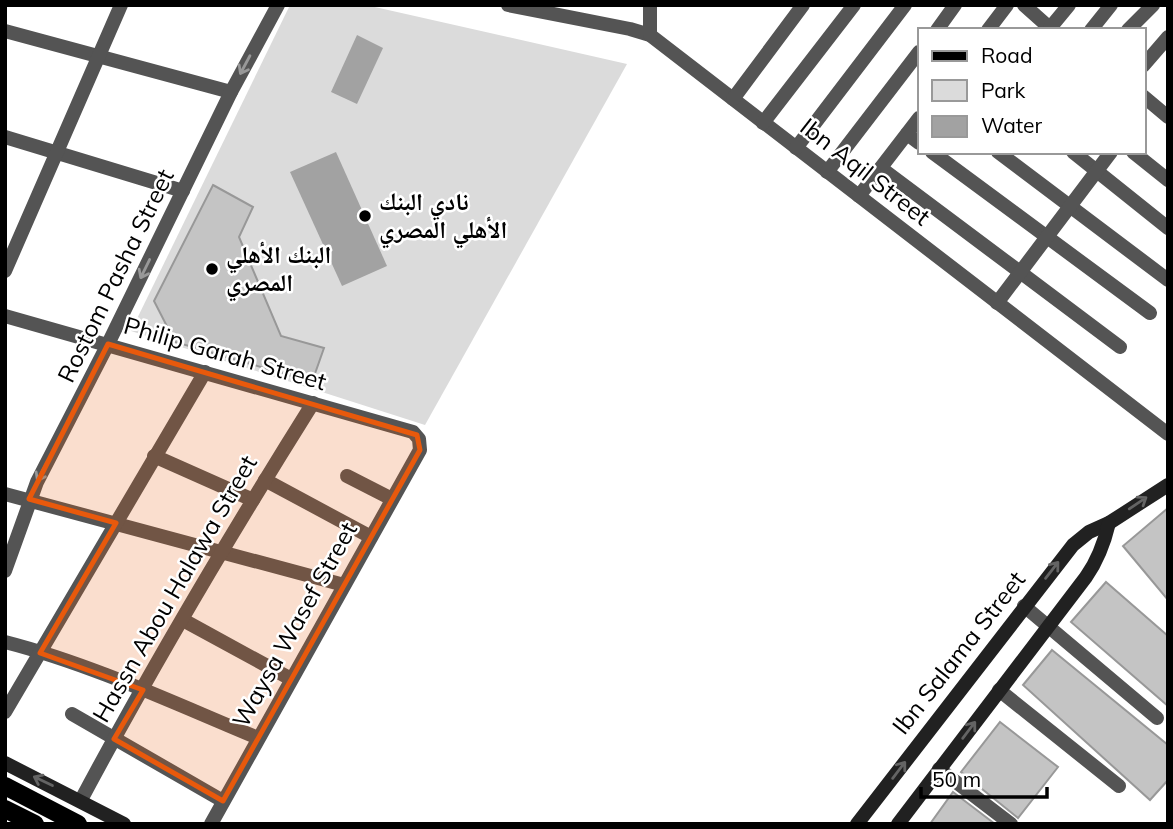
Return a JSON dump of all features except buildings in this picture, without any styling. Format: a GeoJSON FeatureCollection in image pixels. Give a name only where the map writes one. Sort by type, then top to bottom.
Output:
{"type":"FeatureCollection","features":[{"type":"Feature","properties":{"kind":"main road"},"geometry":{"type":"LineString","coordinates":[[5,786],[78,824]]}},
{"type":"Feature","properties":{"kind":"main road"},"geometry":{"type":"LineString","coordinates":[[5,809],[35,824]]}},
{"type":"Feature","properties":{"kind":"street"},"geometry":{"type":"LineString","coordinates":[[5,271],[121,5]]}},
{"type":"Feature","properties":{"kind":"street","name":"Rostom Pasha Street"},"geometry":{"type":"LineString","coordinates":[[5,571],[29,499],[231,92],[278,5]]}},
{"type":"Feature","properties":{"kind":"street","name":"Ibn Aqil Street"},"geometry":{"type":"LineString","coordinates":[[508,5],[540,8],[650,34],[1168,435]]}},
{"type":"Feature","properties":{"kind":"street"},"geometry":{"type":"LineString","coordinates":[[733,99],[803,5]]}},
{"type":"Feature","properties":{"kind":"street"},"geometry":{"type":"LineString","coordinates":[[763,123],[854,5]]}},
{"type":"Feature","properties":{"kind":"street"},"geometry":{"type":"LineString","coordinates":[[796,148],[905,5]]}},
{"type":"Feature","properties":{"kind":"street"},"geometry":{"type":"LineString","coordinates":[[939,28],[956,5]]}},
{"type":"Feature","properties":{"kind":"street"},"geometry":{"type":"LineString","coordinates":[[990,28],[1007,5]]}},
{"type":"Feature","properties":{"kind":"street"},"geometry":{"type":"LineString","coordinates":[[1024,5],[1050,28]]}},
{"type":"Feature","properties":{"kind":"street"},"geometry":{"type":"LineString","coordinates":[[1052,28],[1069,5]]}},
{"type":"Feature","properties":{"kind":"street"},"geometry":{"type":"LineString","coordinates":[[1093,28],[1111,5]]}},
{"type":"Feature","properties":{"kind":"street"},"geometry":{"type":"LineString","coordinates":[[1130,28],[1153,5]]}},
{"type":"Feature","properties":{"kind":"street"},"geometry":{"type":"LineString","coordinates":[[650,34],[653,7]]}},
{"type":"Feature","properties":{"kind":"street"},"geometry":{"type":"LineString","coordinates":[[5,32],[231,92]]}},
{"type":"Feature","properties":{"kind":"street"},"geometry":{"type":"LineString","coordinates":[[1145,64],[1168,37]]}},
{"type":"Feature","properties":{"kind":"street"},"geometry":{"type":"LineString","coordinates":[[827,172],[918,53]]}},
{"type":"Feature","properties":{"kind":"street"},"geometry":{"type":"LineString","coordinates":[[1145,98],[1168,117]]}},
{"type":"Feature","properties":{"kind":"street"},"geometry":{"type":"LineString","coordinates":[[859,196],[918,119]]}},
{"type":"Feature","properties":{"kind":"street"},"geometry":{"type":"LineString","coordinates":[[907,134],[918,142]]}},
{"type":"Feature","properties":{"kind":"street"},"geometry":{"type":"LineString","coordinates":[[5,137],[183,191]]}},
{"type":"Feature","properties":{"kind":"street"},"geometry":{"type":"LineString","coordinates":[[935,154],[1150,313]]}},
{"type":"Feature","properties":{"kind":"street"},"geometry":{"type":"LineString","coordinates":[[1001,154],[1168,280]]}},
{"type":"Feature","properties":{"kind":"street"},"geometry":{"type":"LineString","coordinates":[[1075,154],[1168,228]]}},
{"type":"Feature","properties":{"kind":"street"},"geometry":{"type":"LineString","coordinates":[[997,303],[1110,154]]}},
{"type":"Feature","properties":{"kind":"street"},"geometry":{"type":"LineString","coordinates":[[1136,154],[1168,180]]}},
{"type":"Feature","properties":{"kind":"street"},"geometry":{"type":"LineString","coordinates":[[881,168],[1121,347]]}},
{"type":"Feature","properties":{"kind":"street","name":"Philip Garah Street"},"geometry":{"type":"LineString","coordinates":[[5,316],[413,432],[419,439],[420,450]]}},
{"type":"Feature","properties":{"kind":"street"},"geometry":{"type":"LineString","coordinates":[[5,712],[205,372]]}},
{"type":"Feature","properties":{"kind":"street","name":"Hassn Abou Halawa Street"},"geometry":{"type":"LineString","coordinates":[[82,800],[142,690],[313,403]]}},
{"type":"Feature","properties":{"kind":"street","name":"Waysa Wasef Street"},"geometry":{"type":"LineString","coordinates":[[211,824],[420,450]]}},
{"type":"Feature","properties":{"kind":"street"},"geometry":{"type":"LineString","coordinates":[[154,456],[253,500]]}},
{"type":"Feature","properties":{"kind":"street"},"geometry":{"type":"LineString","coordinates":[[347,476],[392,499]]}},
{"type":"Feature","properties":{"kind":"street"},"geometry":{"type":"LineString","coordinates":[[265,480],[371,537]]}},
{"type":"Feature","properties":{"kind":"street","name":"Ibn Salama Street"},"geometry":{"type":"LineString","coordinates":[[857,824],[1073,545],[1089,532],[1168,485]]}},
{"type":"Feature","properties":{"kind":"street"},"geometry":{"type":"LineString","coordinates":[[5,494],[344,585]]}},
{"type":"Feature","properties":{"kind":"street"},"geometry":{"type":"LineString","coordinates":[[898,824],[1097,561],[1108,523]]}},
{"type":"Feature","properties":{"kind":"street"},"geometry":{"type":"LineString","coordinates":[[1024,606],[1157,718]]}},
{"type":"Feature","properties":{"kind":"street"},"geometry":{"type":"LineString","coordinates":[[183,620],[291,679]]}},
{"type":"Feature","properties":{"kind":"street"},"geometry":{"type":"LineString","coordinates":[[5,642],[142,690],[258,738]]}},
{"type":"Feature","properties":{"kind":"street"},"geometry":{"type":"LineString","coordinates":[[999,690],[1119,786]]}},
{"type":"Feature","properties":{"kind":"street"},"geometry":{"type":"LineString","coordinates":[[72,714],[223,801]]}},
{"type":"Feature","properties":{"kind":"street"},"geometry":{"type":"LineString","coordinates":[[5,763],[82,800],[124,824]]}},
{"type":"Feature","properties":{"kind":"street"},"geometry":{"type":"LineString","coordinates":[[939,769],[1011,824]]}},
{"type":"Feature","properties":{"kind":"highlighted area"},"geometry":{"type":"Polygon","coordinates":[[[108,344],[417,435],[420,450],[223,801],[114,739],[143,690],[40,653],[116,523],[29,499],[108,344]]]}},
{"type":"Feature","properties":{"kind":"green space","name":"نادي البنك الأهلي المصري"},"geometry":{"type":"Polygon","coordinates":[[[290,5],[366,5],[627,64],[425,425],[131,331],[290,5]]]}},
{"type":"Feature","properties":{"kind":"water"},"geometry":{"type":"Polygon","coordinates":[[[357,35],[383,48],[357,104],[331,92],[357,35]]]}},
{"type":"Feature","properties":{"kind":"water"},"geometry":{"type":"Polygon","coordinates":[[[336,152],[387,266],[342,286],[290,172],[336,152]]]}},
{"type":"Feature","properties":{"kind":"place","name":"نادي البنك الأهلي المصري"},"geometry":{"type":"Point","coordinates":[365,216]}},
{"type":"Feature","properties":{"kind":"place","name":"البنك الأهلي المصري"},"geometry":{"type":"Point","coordinates":[212,269]}}]}
